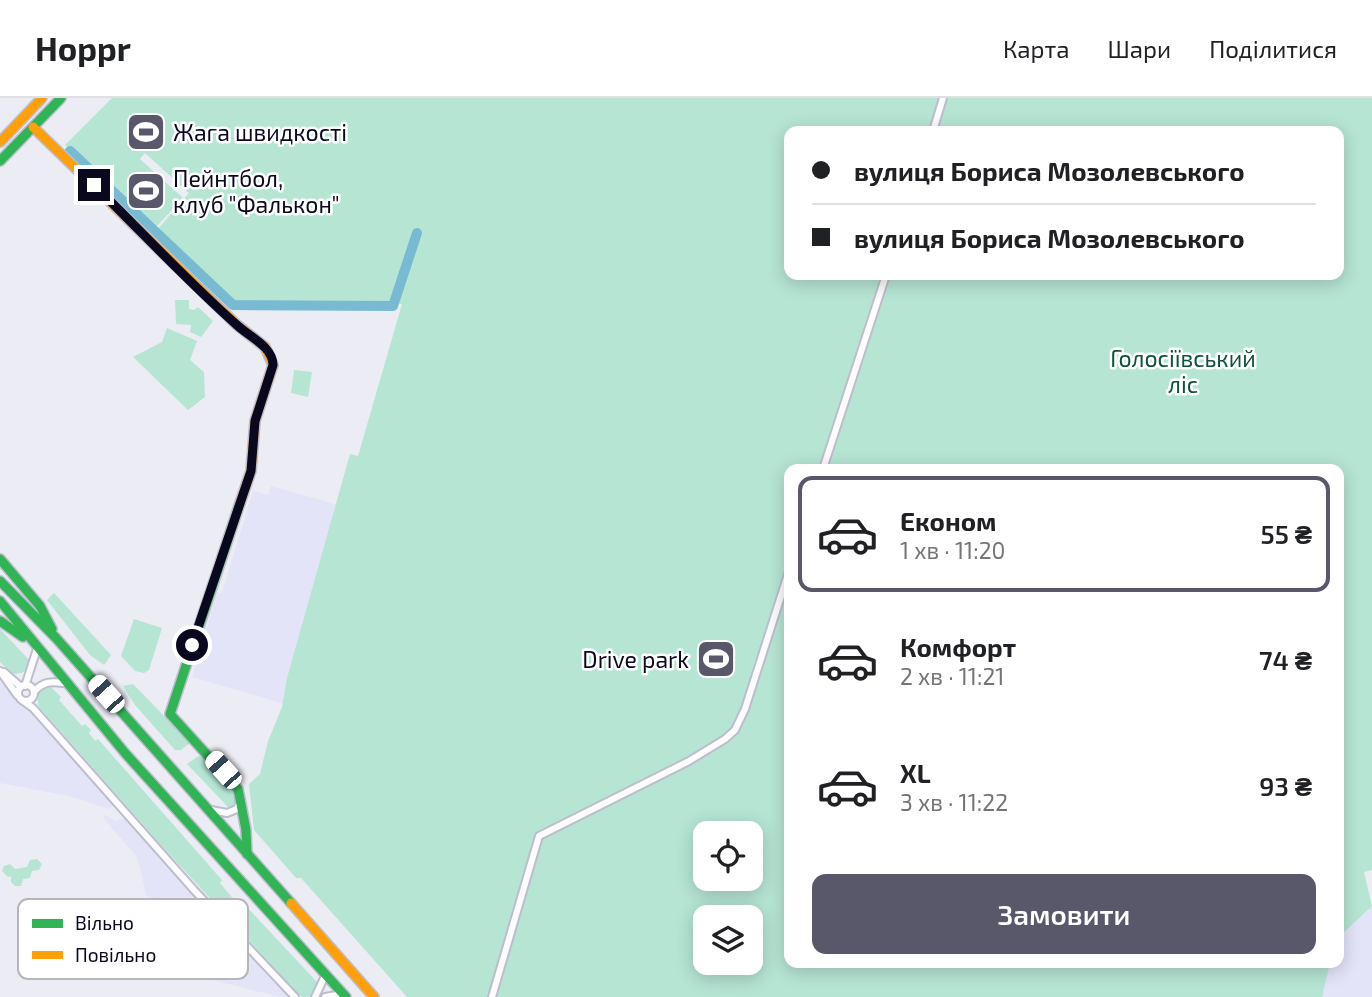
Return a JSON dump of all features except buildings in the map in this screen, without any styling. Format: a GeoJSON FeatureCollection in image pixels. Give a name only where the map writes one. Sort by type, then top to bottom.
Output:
{"type":"FeatureCollection","features":[{"type":"Feature","properties":{"kind":"main road"},"geometry":{"type":"LineString","coordinates":[[0,142],[42,98]]}},
{"type":"Feature","properties":{"kind":"main road"},"geometry":{"type":"LineString","coordinates":[[0,161],[61,98]]}},
{"type":"Feature","properties":{"kind":"main road"},"geometry":{"type":"LineString","coordinates":[[33,127],[273,357],[273,365],[255,421],[251,471],[170,714],[236,784],[241,796],[247,854]]}},
{"type":"Feature","properties":{"kind":"main road"},"geometry":{"type":"LineString","coordinates":[[0,559],[40,606],[56,638]]}},
{"type":"Feature","properties":{"kind":"main road"},"geometry":{"type":"LineString","coordinates":[[1,582],[56,638],[374,997]]}},
{"type":"Feature","properties":{"kind":"main road"},"geometry":{"type":"LineString","coordinates":[[0,601],[65,683],[187,823],[345,995]]}},
{"type":"Feature","properties":{"kind":"main road"},"geometry":{"type":"LineString","coordinates":[[0,621],[35,646]]}},
{"type":"Feature","properties":{"kind":"street"},"geometry":{"type":"LineString","coordinates":[[935,126],[943,98]]}},
{"type":"Feature","properties":{"kind":"street"},"geometry":{"type":"LineString","coordinates":[[825,464],[884,280]]}},
{"type":"Feature","properties":{"kind":"street"},"geometry":{"type":"LineString","coordinates":[[492,997],[539,836],[689,761],[735,730],[745,709],[784,587]]}},
{"type":"Feature","properties":{"kind":"street"},"geometry":{"type":"LineString","coordinates":[[20,698],[18,692],[30,669],[35,646]]}},
{"type":"Feature","properties":{"kind":"street"},"geometry":{"type":"LineString","coordinates":[[8,675],[22,675],[30,669]]}},
{"type":"Feature","properties":{"kind":"street"},"geometry":{"type":"LineString","coordinates":[[0,670],[23,686],[30,687],[33,708]]}},
{"type":"Feature","properties":{"kind":"street"},"geometry":{"type":"LineString","coordinates":[[0,670],[20,698],[33,708],[202,899]]}},
{"type":"Feature","properties":{"kind":"street"},"geometry":{"type":"LineString","coordinates":[[20,698],[33,695],[38,687],[48,682],[65,683]]}},
{"type":"Feature","properties":{"kind":"street"},"geometry":{"type":"LineString","coordinates":[[206,809],[227,813],[234,810],[241,796]]}},
{"type":"Feature","properties":{"kind":"street"},"geometry":{"type":"LineString","coordinates":[[248,947],[295,997]]}},
{"type":"Feature","properties":{"kind":"street"},"geometry":{"type":"LineString","coordinates":[[315,997],[326,975]]}},
{"type":"Feature","properties":{"kind":"street"},"geometry":{"type":"LineString","coordinates":[[325,997],[345,995]]}},
{"type":"Feature","properties":{"kind":"shaded area"},"geometry":{"type":"Polygon","coordinates":[[[271,486],[342,506],[285,704],[192,677],[217,592],[222,593],[253,491],[268,495],[271,486]]]}},
{"type":"Feature","properties":{"kind":"shaded area"},"geometry":{"type":"Polygon","coordinates":[[[0,677],[116,803],[109,809],[69,796],[0,783],[0,677]]]}},
{"type":"Feature","properties":{"kind":"shaded area"},"geometry":{"type":"Polygon","coordinates":[[[105,815],[116,821],[127,816],[202,899],[148,899],[137,857],[103,818],[105,815]]]}},
{"type":"Feature","properties":{"kind":"shaded area"},"geometry":{"type":"Polygon","coordinates":[[[1372,906],[1372,997],[1322,997],[1329,968],[1344,968],[1344,932],[1372,906]]]}},
{"type":"Feature","properties":{"kind":"shaded area"},"geometry":{"type":"Polygon","coordinates":[[[248,950],[291,997],[280,997],[209,979],[248,979],[248,950]]]}},
{"type":"Feature","properties":{"kind":"green space","name":"Голосіївський ліс"},"geometry":{"type":"Polygon","coordinates":[[[112,98],[1372,98],[1372,870],[1364,872],[1372,906],[1344,932],[1344,464],[784,464],[784,968],[1329,968],[1322,997],[407,997],[301,878],[296,878],[254,830],[249,784],[260,774],[268,741],[282,707],[287,678],[350,454],[358,456],[402,304],[234,303],[157,230],[189,193],[145,153],[140,159],[183,198],[157,226],[65,145],[112,98]]]}},
{"type":"Feature","properties":{"kind":"green space"},"geometry":{"type":"Polygon","coordinates":[[[175,300],[189,300],[189,309],[198,307],[213,321],[201,337],[190,332],[191,325],[176,324],[175,300]]]}},
{"type":"Feature","properties":{"kind":"green space"},"geometry":{"type":"Polygon","coordinates":[[[167,328],[197,341],[190,360],[204,372],[205,397],[188,410],[133,357],[162,342],[167,328]]]}},
{"type":"Feature","properties":{"kind":"green space"},"geometry":{"type":"Polygon","coordinates":[[[294,370],[312,372],[308,397],[291,393],[294,370]]]}},
{"type":"Feature","properties":{"kind":"green space"},"geometry":{"type":"Polygon","coordinates":[[[54,593],[111,655],[104,665],[90,655],[47,600],[54,593]]]}},
{"type":"Feature","properties":{"kind":"green space"},"geometry":{"type":"Polygon","coordinates":[[[134,619],[162,628],[149,670],[144,673],[135,671],[121,656],[134,619]]]}},
{"type":"Feature","properties":{"kind":"green space"},"geometry":{"type":"Polygon","coordinates":[[[0,629],[29,660],[24,672],[11,673],[0,662],[0,629]]]}},
{"type":"Feature","properties":{"kind":"green space"},"geometry":{"type":"Polygon","coordinates":[[[133,684],[190,743],[181,750],[175,750],[135,705],[123,686],[133,684]]]}},
{"type":"Feature","properties":{"kind":"green space"},"geometry":{"type":"Polygon","coordinates":[[[50,686],[61,697],[59,700],[82,726],[85,724],[91,730],[89,733],[95,741],[98,739],[222,880],[220,883],[233,899],[211,899],[161,845],[39,707],[39,693],[50,686]]]}},
{"type":"Feature","properties":{"kind":"green space"},"geometry":{"type":"Polygon","coordinates":[[[202,755],[230,786],[234,793],[234,807],[230,809],[187,764],[202,755]]]}},
{"type":"Feature","properties":{"kind":"green space"},"geometry":{"type":"Polygon","coordinates":[[[37,859],[42,864],[39,870],[32,871],[30,878],[23,879],[21,886],[15,886],[11,882],[11,876],[8,877],[2,871],[4,866],[10,864],[15,869],[27,867],[30,860],[37,859]]]}},
{"type":"Feature","properties":{"kind":"green space"},"geometry":{"type":"Polygon","coordinates":[[[248,908],[319,985],[313,996],[299,995],[248,940],[248,908]]]}},
{"type":"Feature","properties":{"kind":"waterway"},"geometry":{"type":"LineString","coordinates":[[70,151],[233,305],[393,306],[417,233]]}},
{"type":"Feature","properties":{"kind":"traffic: fast"},"geometry":{"type":"LineString","coordinates":[[0,161],[61,98]]}},
{"type":"Feature","properties":{"kind":"traffic: fast"},"geometry":{"type":"LineString","coordinates":[[240,503],[170,714],[238,789],[246,830],[247,854]]}},
{"type":"Feature","properties":{"kind":"traffic: fast"},"geometry":{"type":"LineString","coordinates":[[0,559],[40,606],[52,629]]}},
{"type":"Feature","properties":{"kind":"traffic: fast"},"geometry":{"type":"LineString","coordinates":[[0,581],[56,638],[291,903]]}},
{"type":"Feature","properties":{"kind":"traffic: fast"},"geometry":{"type":"LineString","coordinates":[[0,601],[125,753],[346,997]]}},
{"type":"Feature","properties":{"kind":"traffic: fast"},"geometry":{"type":"LineString","coordinates":[[0,621],[23,637]]}},
{"type":"Feature","properties":{"kind":"traffic: slow"},"geometry":{"type":"LineString","coordinates":[[0,142],[42,98]]}},
{"type":"Feature","properties":{"kind":"traffic: slow"},"geometry":{"type":"LineString","coordinates":[[33,127],[236,324],[265,347],[273,365],[255,421],[251,471],[240,503]]}},
{"type":"Feature","properties":{"kind":"traffic: slow"},"geometry":{"type":"LineString","coordinates":[[291,903],[374,997]]}},
{"type":"Feature","properties":{"kind":"place","name":"Жага швидкості"},"geometry":{"type":"Point","coordinates":[146,132]}},
{"type":"Feature","properties":{"kind":"place","name":"Пейнтбол, клуб \"Фалькон\""},"geometry":{"type":"Point","coordinates":[146,191]}},
{"type":"Feature","properties":{"kind":"place","name":"Drive park"},"geometry":{"type":"Point","coordinates":[716,659]}},
{"type":"Feature","properties":{"kind":"route"},"geometry":{"type":"LineString","coordinates":[[94,185],[273,357],[273,365],[255,421],[251,471],[192,645]]}}]}
